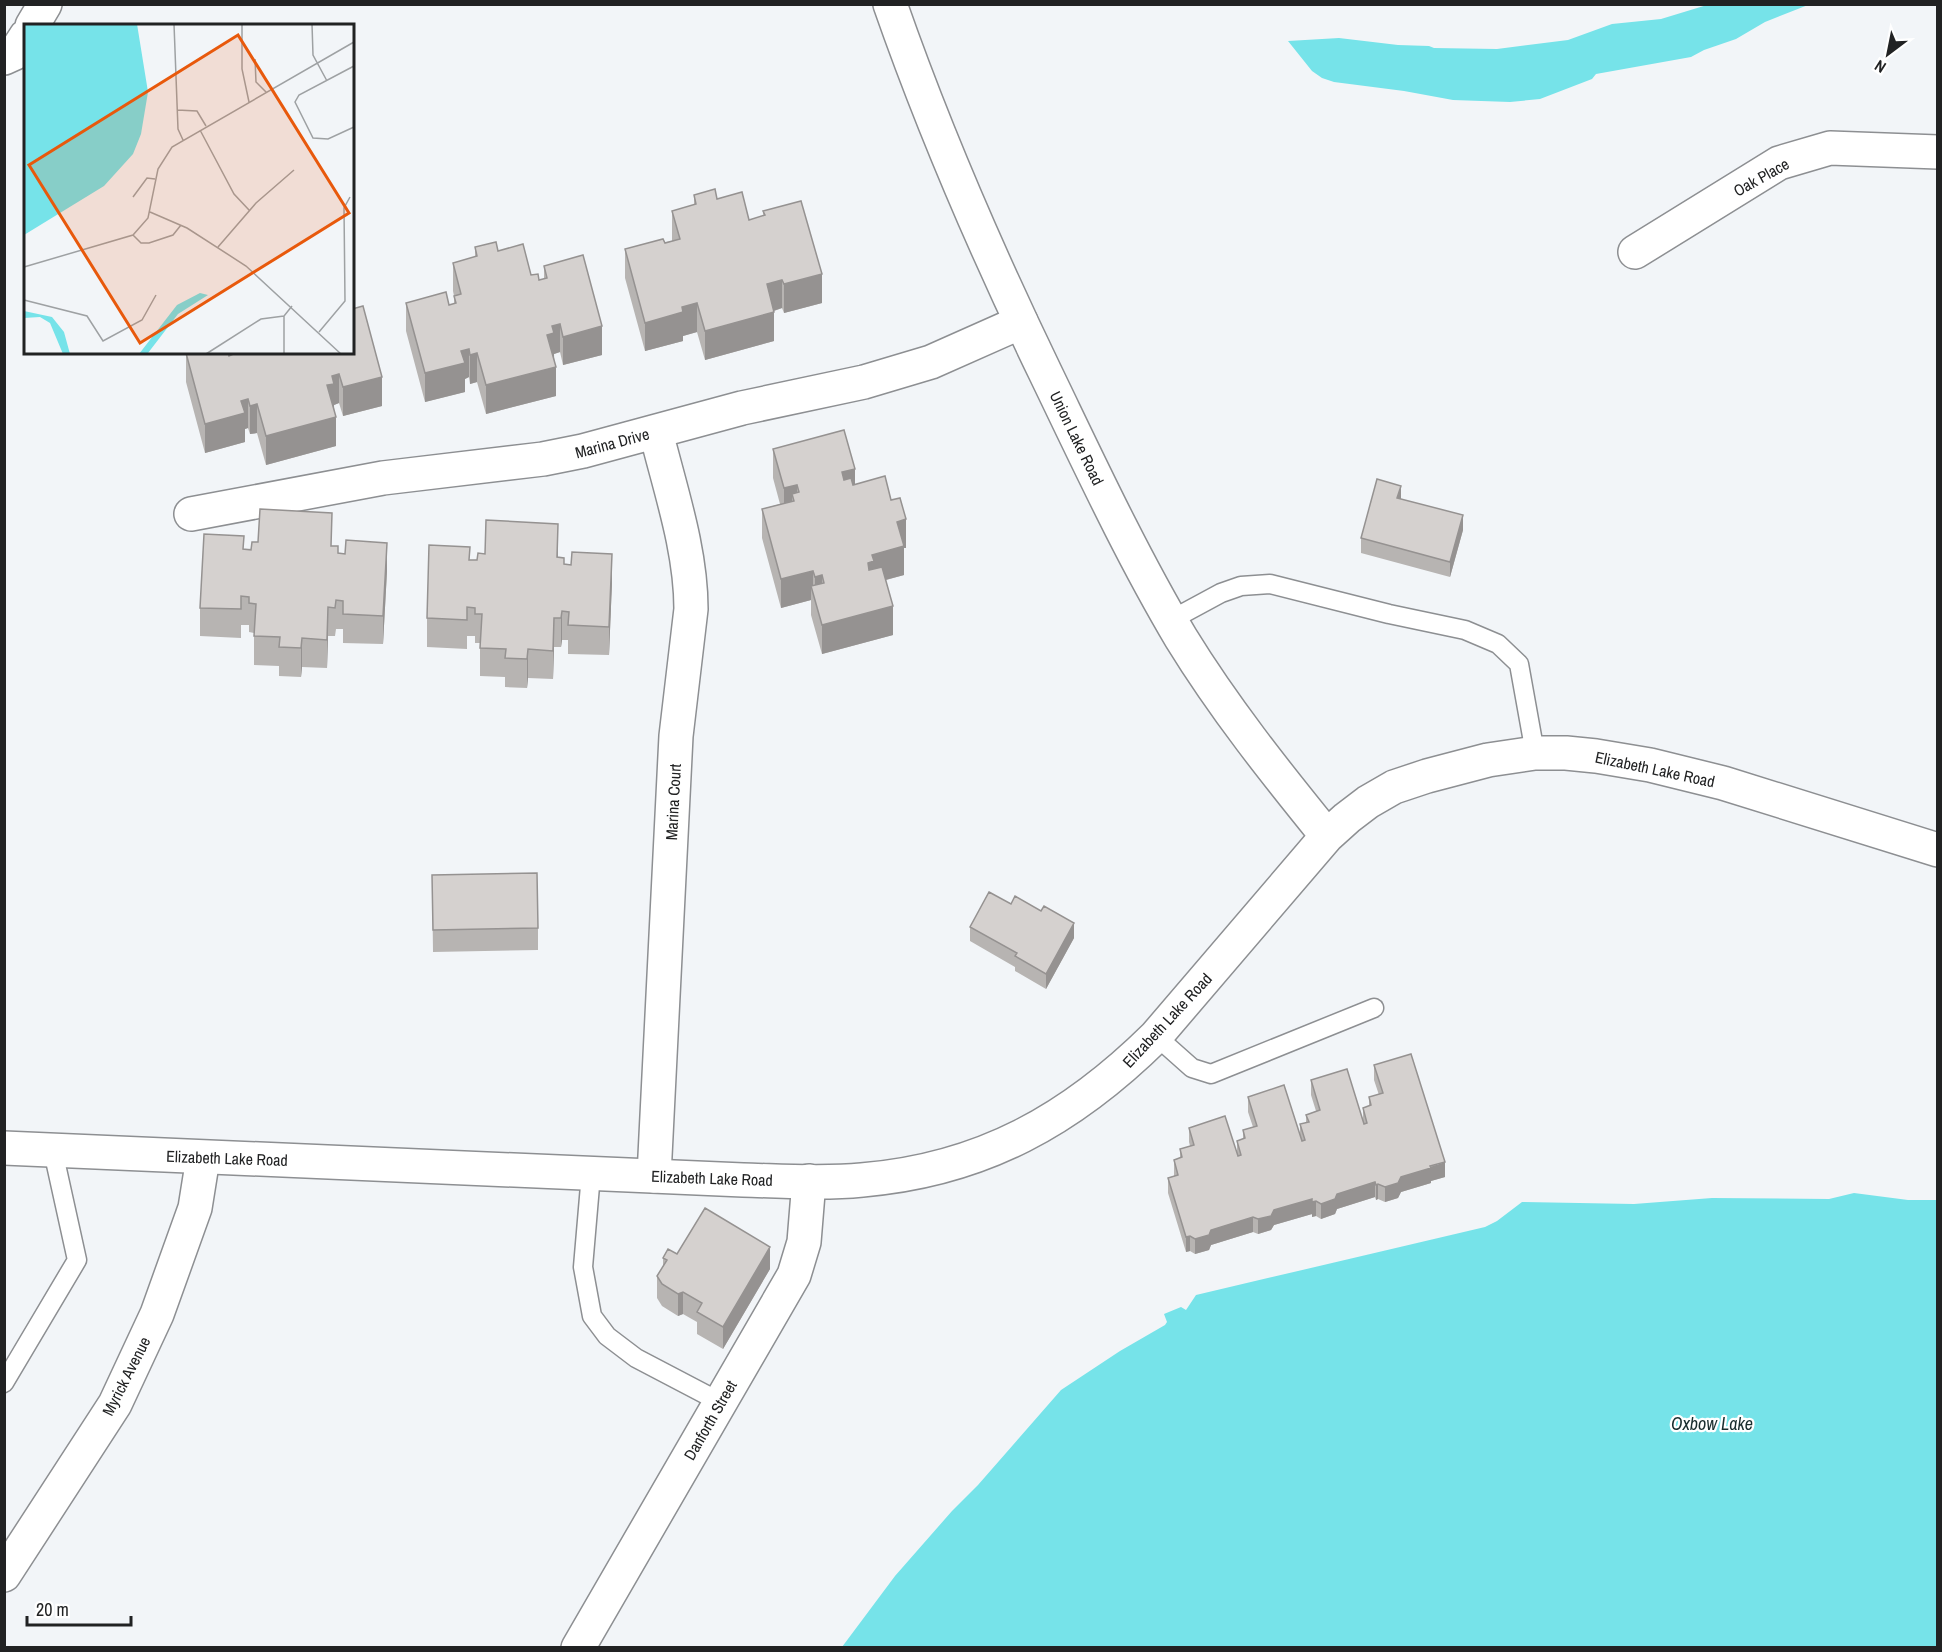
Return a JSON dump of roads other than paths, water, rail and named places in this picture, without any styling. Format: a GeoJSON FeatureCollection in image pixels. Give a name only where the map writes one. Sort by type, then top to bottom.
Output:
{"type":"FeatureCollection","features":[{"type":"Feature","properties":{"kind":"street"},"geometry":{"type":"LineString","coordinates":[[33,24],[45,4]]}},
{"type":"Feature","properties":{"kind":"street","name":"Union Lake Road"},"geometry":{"type":"LineString","coordinates":[[890,4],[914,73],[966,198],[1021,322],[1119,525],[1171,620],[1208,679],[1246,735],[1327,836]]}},
{"type":"Feature","properties":{"kind":"street"},"geometry":{"type":"LineString","coordinates":[[4,58],[15,53],[24,39]]}},
{"type":"Feature","properties":{"kind":"street","name":"Oak Place"},"geometry":{"type":"LineString","coordinates":[[1635,252],[1779,163],[1830,148],[1938,152]]}},
{"type":"Feature","properties":{"kind":"street","name":"Marina Drive"},"geometry":{"type":"LineString","coordinates":[[191,514],[383,478],[583,452],[742,408],[864,382],[931,362],[1021,322]]}},
{"type":"Feature","properties":{"kind":"street","name":"Marina Court"},"geometry":{"type":"LineString","coordinates":[[654,1176],[676,736],[691,609],[686,556],[656,432]]}},
{"type":"Feature","properties":{"kind":"street","name":"Elizabeth Lake Road"},"geometry":{"type":"LineString","coordinates":[[4,1148],[591,1174],[808,1181],[859,1181],[909,1174],[983,1153],[1062,1115],[1093,1093],[1156,1036],[1327,836],[1368,802],[1394,788],[1427,776],[1479,762],[1535,753],[1596,756],[1684,773],[1938,850]]}},
{"type":"Feature","properties":{"kind":"street","name":"Myrick Avenue"},"geometry":{"type":"LineString","coordinates":[[4,1575],[116,1404],[157,1314],[195,1208],[203,1158]]}},
{"type":"Feature","properties":{"kind":"street","name":"Danforth Street"},"geometry":{"type":"LineString","coordinates":[[578,1647],[794,1275],[804,1242],[808,1181]]}},
{"type":"Feature","properties":{"kind":"lane"},"geometry":{"type":"LineString","coordinates":[[1171,620],[1221,593],[1241,586],[1270,584],[1389,614],[1466,630],[1498,644],[1519,664],[1535,753]]}},
{"type":"Feature","properties":{"kind":"lane"},"geometry":{"type":"LineString","coordinates":[[1156,1036],[1192,1068],[1211,1074],[1374,1008]]}},
{"type":"Feature","properties":{"kind":"lane"},"geometry":{"type":"LineString","coordinates":[[4,1383],[77,1260],[53,1151]]}},
{"type":"Feature","properties":{"kind":"lane"},"geometry":{"type":"LineString","coordinates":[[591,1174],[583,1267],[592,1316],[607,1336],[636,1358],[720,1402]]}},
{"type":"Feature","properties":{"kind":"water"},"geometry":{"type":"Polygon","coordinates":[[[1707,5],[1808,5],[1765,22],[1736,39],[1691,57],[1596,74],[1592,79],[1540,99],[1510,102],[1453,100],[1334,82],[1312,71],[1288,41],[1339,38],[1434,48],[1497,49],[1568,40],[1612,24],[1661,19],[1707,5]]]}},
{"type":"Feature","properties":{"kind":"water","name":"Oxbow Lake"},"geometry":{"type":"Polygon","coordinates":[[[1854,1193],[1908,1200],[1937,1200],[1937,1647],[842,1647],[895,1576],[1061,1390],[1120,1351],[1165,1325],[1167,1322],[1164,1314],[1181,1307],[1186,1310],[1196,1295],[1485,1227],[1522,1202],[1634,1204],[1712,1198],[1829,1199],[1854,1193]]]}}]}
